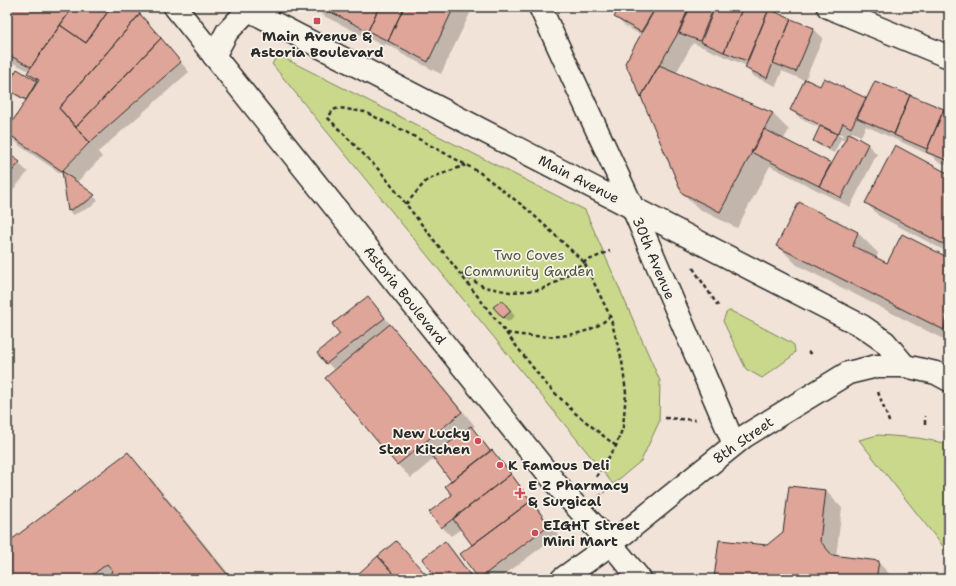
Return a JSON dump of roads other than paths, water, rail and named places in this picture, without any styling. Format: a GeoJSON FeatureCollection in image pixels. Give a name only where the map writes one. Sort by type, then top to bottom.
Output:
{"type":"FeatureCollection","features":[{"type":"Feature","properties":{"kind":"street","name":"Astoria Boulevard"},"geometry":{"type":"LineString","coordinates":[[175,7],[562,490],[611,544],[640,579]]}},
{"type":"Feature","properties":{"kind":"street","name":"30th Avenue"},"geometry":{"type":"LineString","coordinates":[[540,7],[632,206],[734,444]]}},
{"type":"Feature","properties":{"kind":"street"},"geometry":{"type":"LineString","coordinates":[[828,7],[949,57]]}},
{"type":"Feature","properties":{"kind":"street"},"geometry":{"type":"LineString","coordinates":[[214,56],[227,32],[245,8]]}},
{"type":"Feature","properties":{"kind":"street","name":"Main Avenue"},"geometry":{"type":"LineString","coordinates":[[245,8],[632,206],[862,326],[885,342],[904,366]]}},
{"type":"Feature","properties":{"kind":"street","name":"8th Street"},"geometry":{"type":"LineString","coordinates":[[562,579],[611,544],[745,436],[848,372],[877,366],[904,366],[936,373],[949,380]]}},
{"type":"Feature","properties":{"kind":"place","name":"Main Avenue & Astoria Boulevard"},"geometry":{"type":"Point","coordinates":[317,21]}},
{"type":"Feature","properties":{"kind":"place","name":"New Lucky Star Kitchen"},"geometry":{"type":"Point","coordinates":[478,441]}},
{"type":"Feature","properties":{"kind":"place","name":"K Famous Deli"},"geometry":{"type":"Point","coordinates":[500,465]}},
{"type":"Feature","properties":{"kind":"place","name":"E Z Pharmacy & Surgical"},"geometry":{"type":"Point","coordinates":[520,493]}},
{"type":"Feature","properties":{"kind":"place","name":"EIGHT Street Mini Mart"},"geometry":{"type":"Point","coordinates":[535,533]}},
{"type":"Feature","properties":{"kind":"park label","name":"Two Coves Community Garden"},"geometry":{"type":"Point","coordinates":[529,264]}}]}
